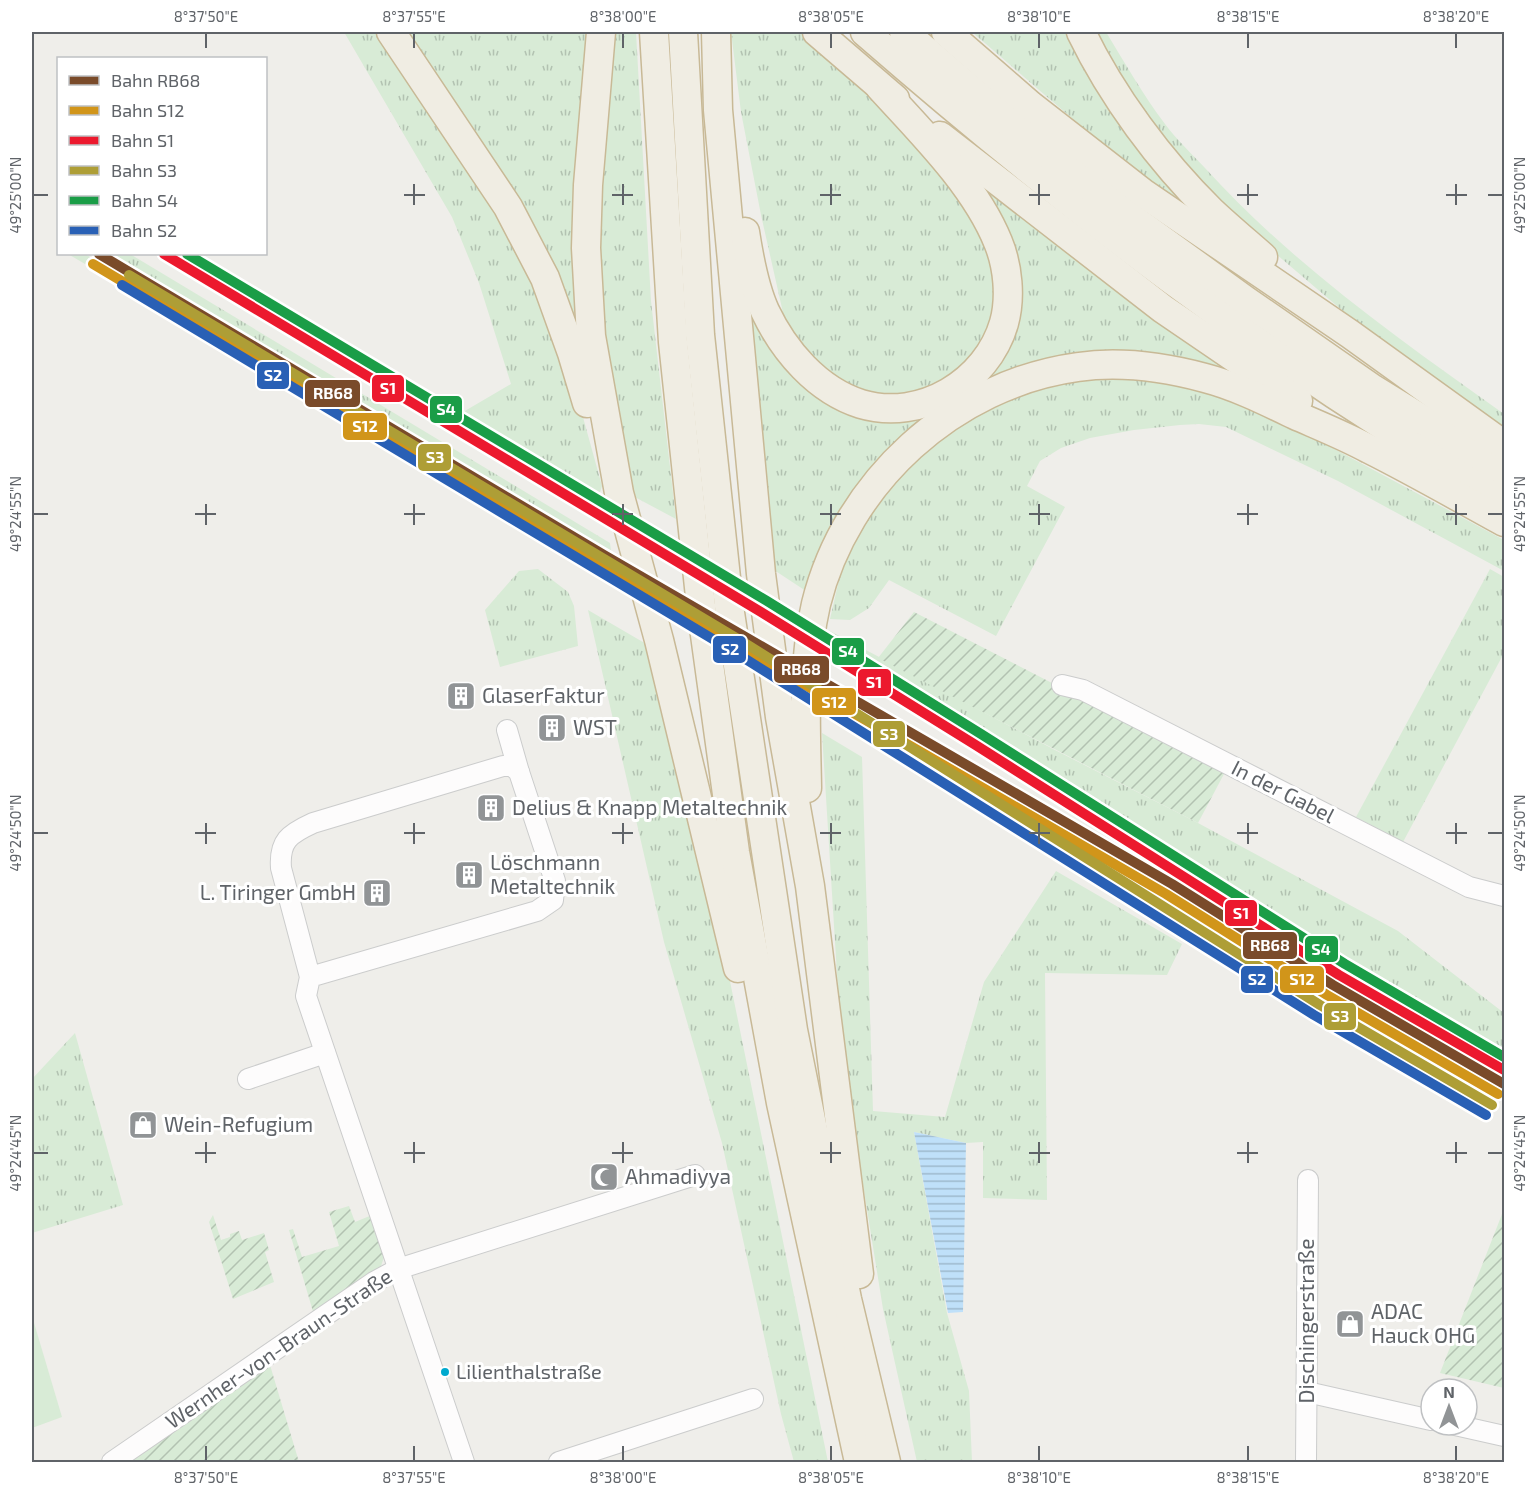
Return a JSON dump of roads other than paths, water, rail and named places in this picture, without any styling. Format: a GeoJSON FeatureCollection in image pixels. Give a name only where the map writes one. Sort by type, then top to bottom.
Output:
{"type":"FeatureCollection","features":[{"type":"Feature","properties":{"kind":"highway"},"geometry":{"type":"LineString","coordinates":[[391,32],[508,207],[546,278],[593,423],[618,489]]}},
{"type":"Feature","properties":{"kind":"highway"},"geometry":{"type":"LineString","coordinates":[[601,32],[588,185],[586,248],[591,336],[618,489],[659,640],[763,1071],[781,1103]]}},
{"type":"Feature","properties":{"kind":"highway"},"geometry":{"type":"LineString","coordinates":[[654,32],[673,342],[693,532],[735,852],[781,1103],[859,1462]]}},
{"type":"Feature","properties":{"kind":"highway"},"geometry":{"type":"LineString","coordinates":[[683,32],[700,335],[741,694],[793,1030],[846,1299],[886,1462]]}},
{"type":"Feature","properties":{"kind":"highway"},"geometry":{"type":"LineString","coordinates":[[716,32],[718,110],[761,574],[780,717],[810,886],[860,1281],[866,1381]]}},
{"type":"Feature","properties":{"kind":"highway"},"geometry":{"type":"LineString","coordinates":[[817,32],[880,87],[1163,309],[1369,448]]}},
{"type":"Feature","properties":{"kind":"highway"},"geometry":{"type":"LineString","coordinates":[[865,32],[968,121],[1201,302],[1360,411],[1504,499]]}},
{"type":"Feature","properties":{"kind":"highway"},"geometry":{"type":"LineString","coordinates":[[904,32],[1012,126],[1150,231],[1373,389],[1504,470]]}},
{"type":"Feature","properties":{"kind":"highway"},"geometry":{"type":"LineString","coordinates":[[946,32],[1030,105],[1143,193],[1350,334],[1504,446]]}},
{"type":"Feature","properties":{"kind":"highway"},"geometry":{"type":"LineString","coordinates":[[1081,32],[1120,100],[1169,164],[1210,210],[1350,334]]}},
{"type":"Feature","properties":{"kind":"highway"},"geometry":{"type":"LineString","coordinates":[[718,110],[750,259],[765,310],[785,345],[801,366],[818,381],[845,398],[880,407],[916,405],[949,393],[963,383],[989,355],[999,338],[1004,321],[1007,281],[998,243],[974,198],[880,87]]}},
{"type":"Feature","properties":{"kind":"highway"},"geometry":{"type":"LineString","coordinates":[[810,886],[806,731],[807,665],[817,603],[838,544],[861,504],[891,465],[922,435],[982,396],[1031,377],[1078,367],[1117,365],[1172,371],[1206,378],[1244,392],[1369,448],[1504,522]]}},
{"type":"Feature","properties":{"kind":"street","name":"In der Gabel"},"geometry":{"type":"LineString","coordinates":[[1062,685],[1083,690],[1469,887],[1504,896]]}},
{"type":"Feature","properties":{"kind":"street"},"geometry":{"type":"LineString","coordinates":[[310,977],[537,911],[553,900],[555,881],[507,730]]}},
{"type":"Feature","properties":{"kind":"street"},"geometry":{"type":"LineString","coordinates":[[464,1462],[306,996],[310,977],[301,948],[280,855],[284,841],[301,829],[499,767],[513,766],[519,772]]}},
{"type":"Feature","properties":{"kind":"street"},"geometry":{"type":"LineString","coordinates":[[248,1079],[325,1053]]}},
{"type":"Feature","properties":{"kind":"street","name":"Wernher-von-Braun-Straße"},"geometry":{"type":"LineString","coordinates":[[112,1462],[364,1289],[398,1269],[695,1175]]}},
{"type":"Feature","properties":{"kind":"street","name":"Dischingerstraße"},"geometry":{"type":"LineString","coordinates":[[1306,1462],[1308,1180]]}},
{"type":"Feature","properties":{"kind":"street"},"geometry":{"type":"LineString","coordinates":[[1307,1392],[1419,1417]]}},
{"type":"Feature","properties":{"kind":"street"},"geometry":{"type":"LineString","coordinates":[[560,1462],[753,1399]]}},
{"type":"Feature","properties":{"kind":"street"},"geometry":{"type":"LineString","coordinates":[[1479,1430],[1504,1436]]}},
{"type":"Feature","properties":{"kind":"water"},"geometry":{"type":"Polygon","coordinates":[[[914,1132],[966,1143],[963,1312],[948,1313],[914,1132]]]}},
{"type":"Feature","properties":{"kind":"rail line","name":"RB68"},"geometry":{"type":"LineString","coordinates":[[101,255],[604,555],[1172,884],[1333,985],[1504,1084]]}},
{"type":"Feature","properties":{"kind":"rail line","name":"S1"},"geometry":{"type":"LineString","coordinates":[[166,255],[761,612],[1339,975],[1504,1070]]}},
{"type":"Feature","properties":{"kind":"rail line","name":"S4"},"geometry":{"type":"LineString","coordinates":[[189,255],[767,601],[1345,964],[1504,1057]]}},
{"type":"Feature","properties":{"kind":"rail line","name":"S12"},"geometry":{"type":"LineString","coordinates":[[93,264],[598,565],[1166,894],[1327,995],[1498,1094]]}},
{"type":"Feature","properties":{"kind":"rail line","name":"S3"},"geometry":{"type":"LineString","coordinates":[[129,275],[743,642],[1320,1005],[1492,1105]]}},
{"type":"Feature","properties":{"kind":"rail line","name":"S2"},"geometry":{"type":"LineString","coordinates":[[122,285],[736,653],[1314,1015],[1486,1115]]}},
{"type":"Feature","properties":{"kind":"place","name":"GlaserFaktur"},"geometry":{"type":"Point","coordinates":[461,696]}},
{"type":"Feature","properties":{"kind":"place","name":"WST"},"geometry":{"type":"Point","coordinates":[552,728]}},
{"type":"Feature","properties":{"kind":"place","name":"Delius & Knapp Metaltechnik"},"geometry":{"type":"Point","coordinates":[491,808]}},
{"type":"Feature","properties":{"kind":"place","name":"Löschmann Metaltechnik"},"geometry":{"type":"Point","coordinates":[469,875]}},
{"type":"Feature","properties":{"kind":"place","name":"L. Tiringer GmbH"},"geometry":{"type":"Point","coordinates":[377,893]}},
{"type":"Feature","properties":{"kind":"place","name":"Wein-Refugium"},"geometry":{"type":"Point","coordinates":[143,1125]}},
{"type":"Feature","properties":{"kind":"place","name":"Ahmadiyya"},"geometry":{"type":"Point","coordinates":[604,1177]}},
{"type":"Feature","properties":{"kind":"place","name":"ADAC Hauck OHG"},"geometry":{"type":"Point","coordinates":[1350,1324]}},
{"type":"Feature","properties":{"kind":"place","name":"Lilienthalstraße"},"geometry":{"type":"Point","coordinates":[445,1372]}}]}
